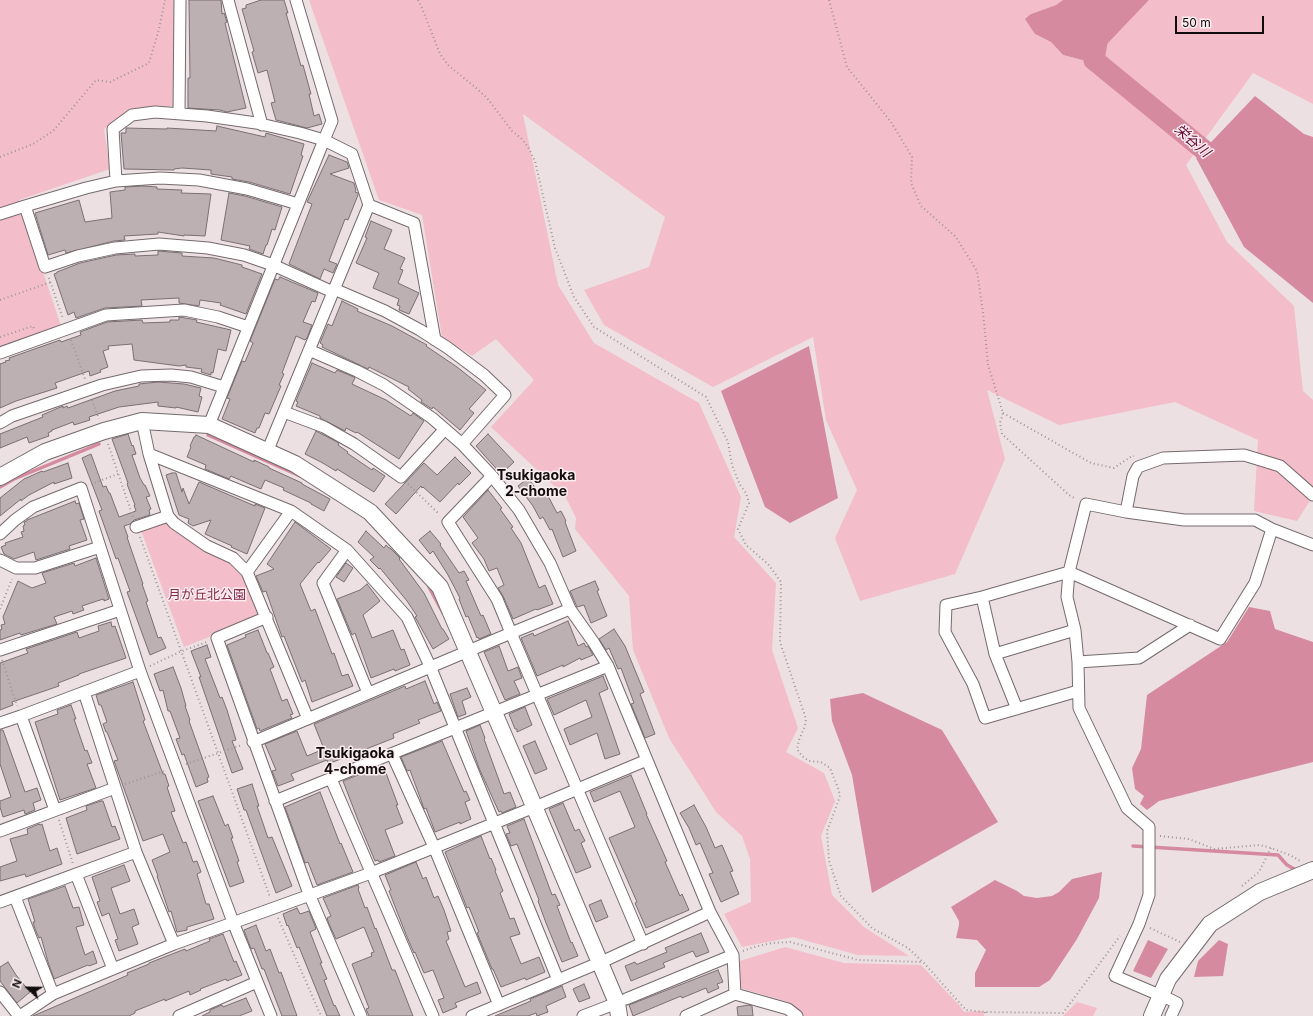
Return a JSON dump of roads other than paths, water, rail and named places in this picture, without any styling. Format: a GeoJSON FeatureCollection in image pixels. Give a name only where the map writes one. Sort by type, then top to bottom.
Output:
{"type":"FeatureCollection","features":[{"type":"Feature","properties":{"kind":"street"},"geometry":{"type":"LineString","coordinates":[[179,114],[180,0]]}},
{"type":"Feature","properties":{"kind":"street"},"geometry":{"type":"LineString","coordinates":[[228,0],[262,125]]}},
{"type":"Feature","properties":{"kind":"street"},"geometry":{"type":"LineString","coordinates":[[209,425],[332,121],[296,0]]}},
{"type":"Feature","properties":{"kind":"street"},"geometry":{"type":"LineString","coordinates":[[116,181],[113,129],[132,115],[155,112],[208,116],[300,133],[324,140],[352,154],[369,205],[267,452]]}},
{"type":"Feature","properties":{"kind":"street"},"geometry":{"type":"LineString","coordinates":[[0,214],[44,199],[116,181],[160,178],[199,180],[247,189],[298,204]]}},
{"type":"Feature","properties":{"kind":"street"},"geometry":{"type":"LineString","coordinates":[[369,205],[414,223],[435,340]]}},
{"type":"Feature","properties":{"kind":"street"},"geometry":{"type":"LineString","coordinates":[[25,206],[46,267],[78,256],[115,248],[159,244],[208,248],[244,255],[273,265],[385,312],[420,330],[484,375],[505,395],[462,444]]}},
{"type":"Feature","properties":{"kind":"street"},"geometry":{"type":"LineString","coordinates":[[0,353],[106,315],[184,310],[218,316],[248,328]]}},
{"type":"Feature","properties":{"kind":"street"},"geometry":{"type":"LineString","coordinates":[[309,350],[357,370],[384,385],[432,418],[462,444],[492,476],[519,510],[550,563],[570,609],[608,666],[710,912],[733,955],[736,994]]}},
{"type":"Feature","properties":{"kind":"street"},"geometry":{"type":"LineString","coordinates":[[0,423],[12,416],[102,385],[141,376],[171,375],[191,377],[224,387]]}},
{"type":"Feature","properties":{"kind":"street"},"geometry":{"type":"LineString","coordinates":[[284,412],[330,431],[354,444],[402,477],[445,429]]}},
{"type":"Feature","properties":{"kind":"street"},"geometry":{"type":"LineString","coordinates":[[142,421],[149,454],[168,516],[177,526],[207,546],[233,558],[248,572],[308,719]]}},
{"type":"Feature","properties":{"kind":"street"},"geometry":{"type":"LineString","coordinates":[[0,477],[45,452],[103,427],[142,421],[209,425],[295,464],[370,512],[440,588],[600,963],[616,1002],[614,1011],[583,1016]]}},
{"type":"Feature","properties":{"kind":"street"},"geometry":{"type":"LineString","coordinates":[[149,454],[291,511],[347,550],[407,617],[430,666],[558,980]]}},
{"type":"Feature","properties":{"kind":"street"},"geometry":{"type":"LineString","coordinates":[[1126,512],[1133,476],[1138,467],[1163,458],[1244,455],[1280,466],[1313,495]]}},
{"type":"Feature","properties":{"kind":"street"},"geometry":{"type":"LineString","coordinates":[[492,476],[448,522],[497,598],[643,944]]}},
{"type":"Feature","properties":{"kind":"street"},"geometry":{"type":"LineString","coordinates":[[0,534],[15,520],[33,507],[81,488],[140,671],[233,922],[271,1016]]}},
{"type":"Feature","properties":{"kind":"street"},"geometry":{"type":"LineString","coordinates":[[1171,1016],[1177,1003],[1115,976],[1140,924],[1149,895],[1149,827],[1127,808],[1079,708],[1078,662],[1075,630],[1067,597],[1069,572],[1086,504],[1126,512],[1184,520],[1255,520],[1272,529],[1313,545]]}},
{"type":"Feature","properties":{"kind":"street"},"geometry":{"type":"LineString","coordinates":[[248,572],[291,511]]}},
{"type":"Feature","properties":{"kind":"street"},"geometry":{"type":"LineString","coordinates":[[136,527],[168,516]]}},
{"type":"Feature","properties":{"kind":"street"},"geometry":{"type":"LineString","coordinates":[[1078,691],[985,718],[973,684],[944,632],[946,605],[1069,572],[1220,639],[1255,583],[1272,529]]}},
{"type":"Feature","properties":{"kind":"street"},"geometry":{"type":"LineString","coordinates":[[0,560],[16,568],[35,568],[100,547]]}},
{"type":"Feature","properties":{"kind":"street"},"geometry":{"type":"LineString","coordinates":[[347,550],[323,583],[368,693]]}},
{"type":"Feature","properties":{"kind":"street"},"geometry":{"type":"LineString","coordinates":[[982,596],[995,654],[1017,708]]}},
{"type":"Feature","properties":{"kind":"street"},"geometry":{"type":"LineString","coordinates":[[253,742],[430,666],[468,652],[512,632],[570,609]]}},
{"type":"Feature","properties":{"kind":"street"},"geometry":{"type":"LineString","coordinates":[[0,650],[120,610]]}},
{"type":"Feature","properties":{"kind":"street"},"geometry":{"type":"LineString","coordinates":[[267,617],[217,638],[253,742],[309,894],[361,1016]]}},
{"type":"Feature","properties":{"kind":"street"},"geometry":{"type":"LineString","coordinates":[[1078,662],[1139,658],[1190,626]]}},
{"type":"Feature","properties":{"kind":"street"},"geometry":{"type":"LineString","coordinates":[[995,654],[1075,630]]}},
{"type":"Feature","properties":{"kind":"street"},"geometry":{"type":"LineString","coordinates":[[275,801],[608,666]]}},
{"type":"Feature","properties":{"kind":"street"},"geometry":{"type":"LineString","coordinates":[[0,722],[21,716],[140,671]]}},
{"type":"Feature","properties":{"kind":"street"},"geometry":{"type":"LineString","coordinates":[[84,692],[136,852],[174,944]]}},
{"type":"Feature","properties":{"kind":"street"},"geometry":{"type":"LineString","coordinates":[[21,716],[55,810]]}},
{"type":"Feature","properties":{"kind":"street"},"geometry":{"type":"LineString","coordinates":[[392,754],[434,847],[499,1005]]}},
{"type":"Feature","properties":{"kind":"street"},"geometry":{"type":"LineString","coordinates":[[0,992],[20,1016],[53,994],[112,969],[174,944],[371,872],[647,760]]}},
{"type":"Feature","properties":{"kind":"street"},"geometry":{"type":"LineString","coordinates":[[331,779],[433,1016]]}},
{"type":"Feature","properties":{"kind":"street"},"geometry":{"type":"LineString","coordinates":[[0,831],[115,788]]}},
{"type":"Feature","properties":{"kind":"street"},"geometry":{"type":"LineString","coordinates":[[0,902],[136,852]]}},
{"type":"Feature","properties":{"kind":"street"},"geometry":{"type":"LineString","coordinates":[[1152,1016],[1159,994],[1168,979],[1210,924],[1260,892],[1310,865]]}},
{"type":"Feature","properties":{"kind":"street"},"geometry":{"type":"LineString","coordinates":[[76,874],[112,969]]}},
{"type":"Feature","properties":{"kind":"street"},"geometry":{"type":"LineString","coordinates":[[15,897],[53,994]]}},
{"type":"Feature","properties":{"kind":"street"},"geometry":{"type":"LineString","coordinates":[[472,1016],[600,963],[710,912]]}},
{"type":"Feature","properties":{"kind":"street"},"geometry":{"type":"LineString","coordinates":[[626,999],[733,955]]}},
{"type":"Feature","properties":{"kind":"street"},"geometry":{"type":"LineString","coordinates":[[179,1016],[199,1012],[257,982]]}},
{"type":"Feature","properties":{"kind":"street"},"geometry":{"type":"LineString","coordinates":[[686,1016],[736,994],[788,1009],[797,1016]]}},
{"type":"Feature","properties":{"kind":"waterway","name":"栄谷川"},"geometry":{"type":"LineString","coordinates":[[1104,0],[1094,60],[1210,155],[1223,171]]}},
{"type":"Feature","properties":{"kind":"waterway"},"geometry":{"type":"LineString","coordinates":[[208,435],[300,476]]}},
{"type":"Feature","properties":{"kind":"waterway"},"geometry":{"type":"LineString","coordinates":[[0,487],[14,479],[99,444]]}},
{"type":"Feature","properties":{"kind":"waterway"},"geometry":{"type":"LineString","coordinates":[[429,587],[443,613]]}},
{"type":"Feature","properties":{"kind":"waterway"},"geometry":{"type":"LineString","coordinates":[[1133,846],[1278,855],[1287,865],[1298,871]]}},
{"type":"Feature","properties":{"kind":"district","name":"Tsukigaoka 2-chome"},"geometry":{"type":"Point","coordinates":[536,484]}},
{"type":"Feature","properties":{"kind":"district","name":"Tsukigaoka 4-chome"},"geometry":{"type":"Point","coordinates":[355,762]}},
{"type":"Feature","properties":{"kind":"park label","name":"月が丘北公園"},"geometry":{"type":"Point","coordinates":[207,595]}}]}
